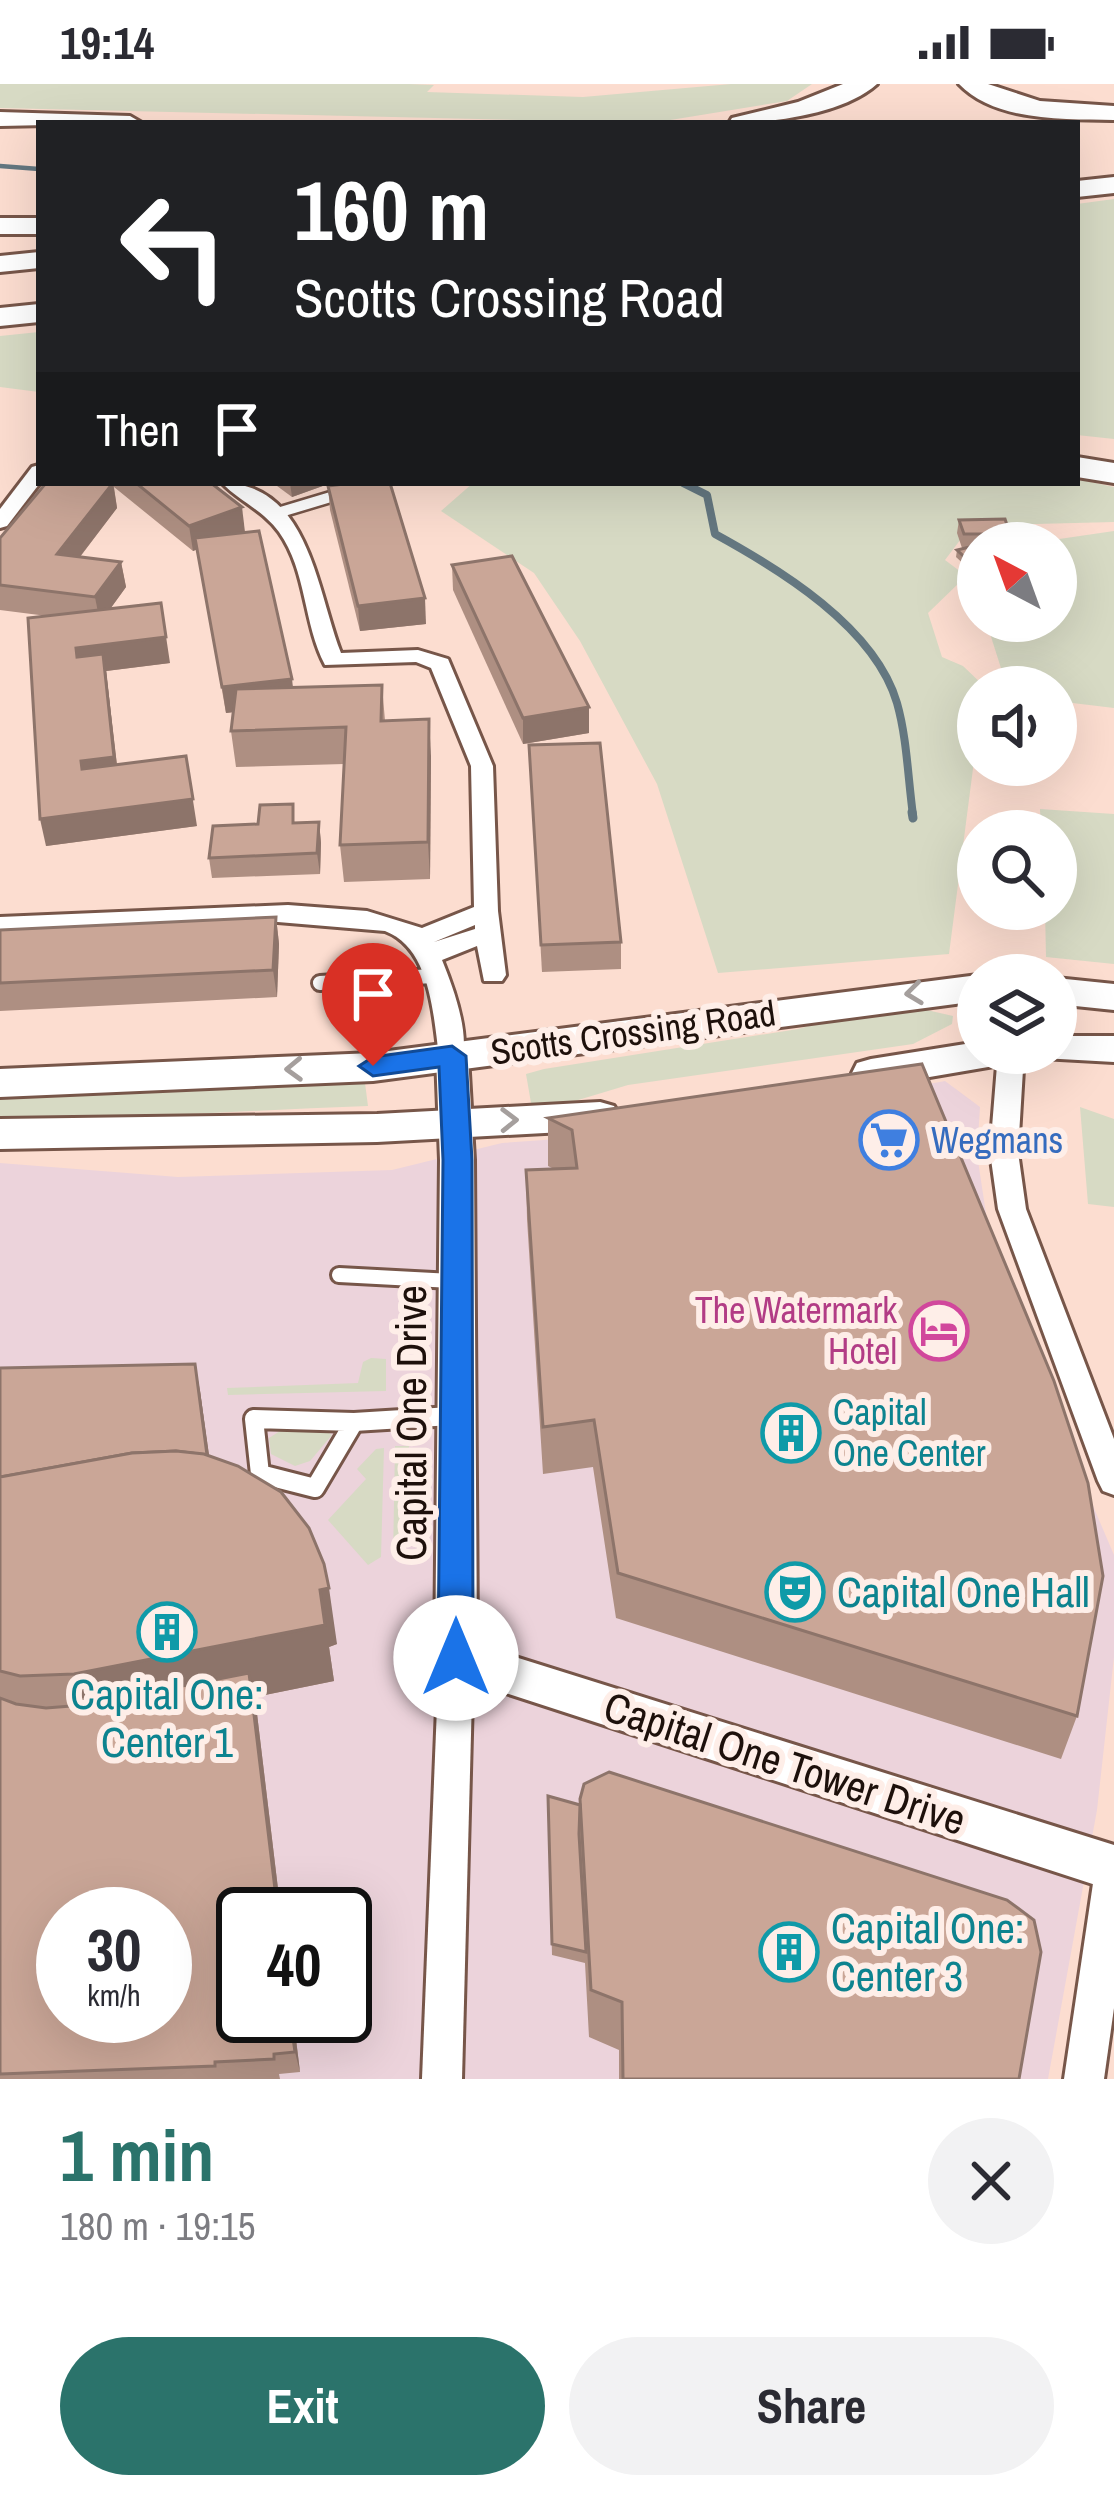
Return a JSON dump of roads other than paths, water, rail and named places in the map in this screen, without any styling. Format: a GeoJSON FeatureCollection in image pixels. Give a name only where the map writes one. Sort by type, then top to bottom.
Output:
{"type":"FeatureCollection","features":[{"type":"Feature","properties":{"kind":"highway"},"geometry":{"type":"LineString","coordinates":[[753,120],[806,107],[865,84]]}},
{"type":"Feature","properties":{"kind":"highway"},"geometry":{"type":"LineString","coordinates":[[971,84],[1000,99],[1035,108],[1114,114]]}},
{"type":"Feature","properties":{"kind":"highway"},"geometry":{"type":"LineString","coordinates":[[1066,120],[1114,114]]}},
{"type":"Feature","properties":{"kind":"highway"},"geometry":{"type":"LineString","coordinates":[[0,122],[36,122]]}},
{"type":"Feature","properties":{"kind":"highway"},"geometry":{"type":"LineString","coordinates":[[0,122],[36,123]]}},
{"type":"Feature","properties":{"kind":"highway"},"geometry":{"type":"LineString","coordinates":[[1080,167],[1114,163]]}},
{"type":"Feature","properties":{"kind":"highway"},"geometry":{"type":"LineString","coordinates":[[1080,189],[1114,184]]}},
{"type":"Feature","properties":{"kind":"highway"},"geometry":{"type":"LineString","coordinates":[[0,226],[36,226]]}},
{"type":"Feature","properties":{"kind":"highway"},"geometry":{"type":"LineString","coordinates":[[0,265],[36,260]]}},
{"type":"Feature","properties":{"kind":"highway"},"geometry":{"type":"LineString","coordinates":[[0,292],[36,288]]}},
{"type":"Feature","properties":{"kind":"highway"},"geometry":{"type":"LineString","coordinates":[[0,317],[36,313]]}},
{"type":"Feature","properties":{"kind":"highway"},"geometry":{"type":"LineString","coordinates":[[1080,451],[1114,455]]}},
{"type":"Feature","properties":{"kind":"highway"},"geometry":{"type":"LineString","coordinates":[[1080,467],[1114,473]]}},
{"type":"Feature","properties":{"kind":"main road","name":"Scotts Crossing Road"},"geometry":{"type":"LineString","coordinates":[[0,1083],[373,1066],[957,991]]}},
{"type":"Feature","properties":{"kind":"main road"},"geometry":{"type":"LineString","coordinates":[[1077,993],[1114,997]]}},
{"type":"Feature","properties":{"kind":"main road"},"geometry":{"type":"LineString","coordinates":[[1077,1013],[1114,1016]]}},
{"type":"Feature","properties":{"kind":"main road"},"geometry":{"type":"LineString","coordinates":[[1077,1049],[1114,1049]]}},
{"type":"Feature","properties":{"kind":"main road"},"geometry":{"type":"LineString","coordinates":[[827,1080],[957,1059]]}},
{"type":"Feature","properties":{"kind":"main road","name":"Scotts Crossing Road"},"geometry":{"type":"LineString","coordinates":[[0,1134],[562,1121],[646,1109]]}},
{"type":"Feature","properties":{"kind":"street"},"geometry":{"type":"LineString","coordinates":[[0,522],[36,475]]}},
{"type":"Feature","properties":{"kind":"street"},"geometry":{"type":"LineString","coordinates":[[235,486],[274,514],[305,563],[334,660],[418,656],[440,664],[482,766],[493,975]]}},
{"type":"Feature","properties":{"kind":"street"},"geometry":{"type":"LineString","coordinates":[[0,925],[183,916],[196,921],[233,914],[377,922],[410,931],[426,958],[452,1056]]}},
{"type":"Feature","properties":{"kind":"street"},"geometry":{"type":"LineString","coordinates":[[426,958],[487,922]]}},
{"type":"Feature","properties":{"kind":"street","name":"Capital One Drive"},"geometry":{"type":"LineString","coordinates":[[442,2079],[456,1658],[452,1056]]}},
{"type":"Feature","properties":{"kind":"street"},"geometry":{"type":"LineString","coordinates":[[1010,1074],[1004,1152],[1012,1209],[1114,1481]]}},
{"type":"Feature","properties":{"kind":"street","name":"Capital One Tower Drive"},"geometry":{"type":"LineString","coordinates":[[456,1658],[1114,1869]]}},
{"type":"Feature","properties":{"kind":"street"},"geometry":{"type":"LineString","coordinates":[[1084,2079],[1114,1869]]}},
{"type":"Feature","properties":{"kind":"lane"},"geometry":{"type":"LineString","coordinates":[[274,514],[344,493]]}},
{"type":"Feature","properties":{"kind":"lane"},"geometry":{"type":"LineString","coordinates":[[320,983],[426,958]]}},
{"type":"Feature","properties":{"kind":"lane"},"geometry":{"type":"LineString","coordinates":[[339,1275],[457,1281]]}},
{"type":"Feature","properties":{"kind":"lane"},"geometry":{"type":"LineString","coordinates":[[354,1422],[315,1488],[260,1474],[254,1419],[354,1422],[456,1415]]}},
{"type":"Feature","properties":{"kind":"waterway"},"geometry":{"type":"LineString","coordinates":[[0,166],[36,169]]}},
{"type":"Feature","properties":{"kind":"waterway"},"geometry":{"type":"LineString","coordinates":[[689,486],[707,495],[715,534],[822,603],[868,649],[897,703],[913,815]]}},
{"type":"Feature","properties":{"kind":"waterway"},"geometry":{"type":"LineString","coordinates":[[912,812],[913,818]]}},
{"type":"Feature","properties":{"kind":"place","name":"Wegmans"},"geometry":{"type":"Point","coordinates":[889,1140]}},
{"type":"Feature","properties":{"kind":"place","name":"The Watermark Hotel"},"geometry":{"type":"Point","coordinates":[939,1331]}},
{"type":"Feature","properties":{"kind":"place","name":"Capital One Center"},"geometry":{"type":"Point","coordinates":[791,1433]}},
{"type":"Feature","properties":{"kind":"place","name":"Capital One Hall"},"geometry":{"type":"Point","coordinates":[795,1592]}},
{"type":"Feature","properties":{"kind":"place","name":"Capital One: Center 1"},"geometry":{"type":"Point","coordinates":[167,1632]}},
{"type":"Feature","properties":{"kind":"place","name":"Capital One: Center 3"},"geometry":{"type":"Point","coordinates":[789,1952]}}]}
